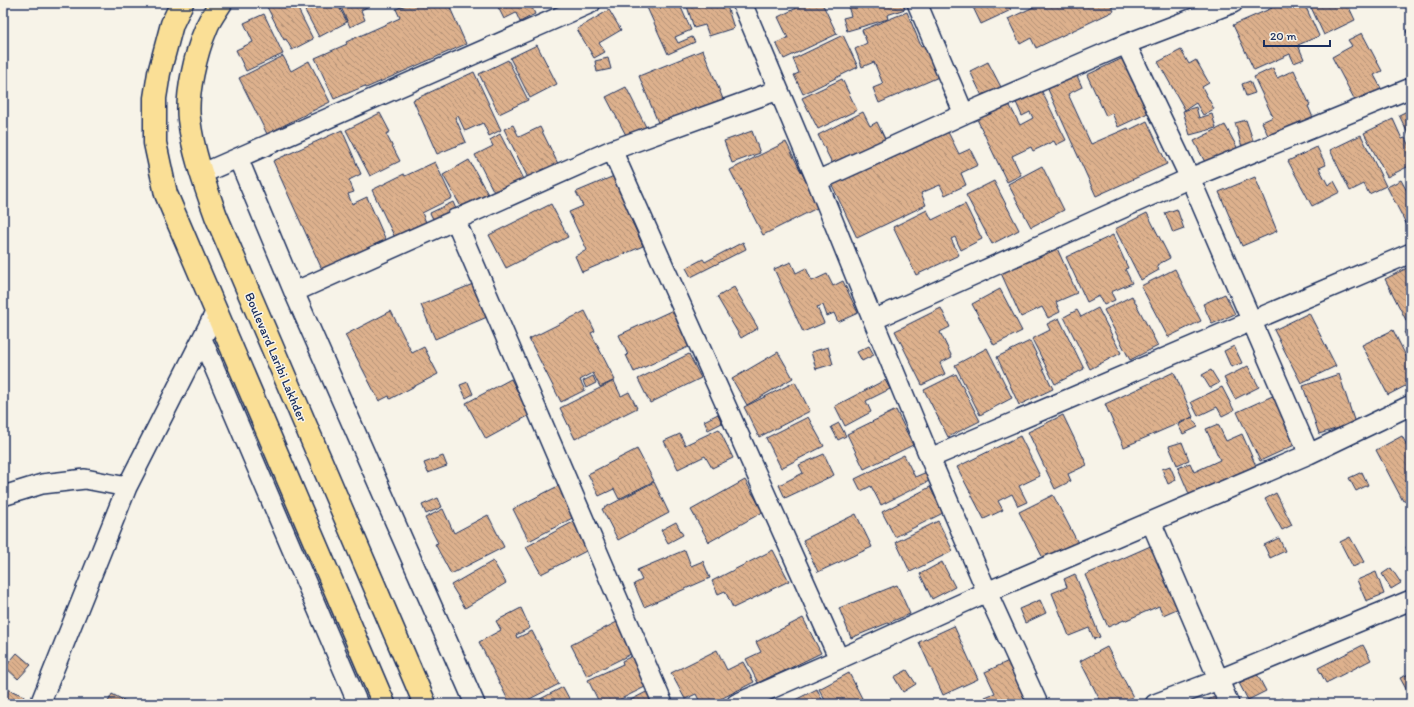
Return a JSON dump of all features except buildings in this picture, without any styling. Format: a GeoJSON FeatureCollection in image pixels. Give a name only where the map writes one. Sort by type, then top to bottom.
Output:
{"type":"FeatureCollection","features":[{"type":"Feature","properties":{"kind":"main road"},"geometry":{"type":"LineString","coordinates":[[182,3],[172,24],[159,73],[155,98],[155,143],[166,194],[384,704]]}},
{"type":"Feature","properties":{"kind":"main road","name":"Boulevard Laribi Lakhder"},"geometry":{"type":"LineString","coordinates":[[221,3],[206,29],[198,53],[190,86],[188,117],[192,142],[225,238],[425,704]]}},
{"type":"Feature","properties":{"kind":"street"},"geometry":{"type":"LineString","coordinates":[[202,174],[591,3]]}},
{"type":"Feature","properties":{"kind":"street"},"geometry":{"type":"LineString","coordinates":[[742,3],[817,180],[930,458],[987,592],[1038,704]]}},
{"type":"Feature","properties":{"kind":"street"},"geometry":{"type":"LineString","coordinates":[[918,3],[964,114]]}},
{"type":"Feature","properties":{"kind":"street"},"geometry":{"type":"LineString","coordinates":[[817,180],[1126,44],[1233,3]]}},
{"type":"Feature","properties":{"kind":"street"},"geometry":{"type":"LineString","coordinates":[[1126,44],[1190,178],[1309,454]]}},
{"type":"Feature","properties":{"kind":"street"},"geometry":{"type":"LineString","coordinates":[[873,320],[1190,178],[1411,88]]}},
{"type":"Feature","properties":{"kind":"street"},"geometry":{"type":"LineString","coordinates":[[294,292],[612,150],[778,90]]}},
{"type":"Feature","properties":{"kind":"street"},"geometry":{"type":"LineString","coordinates":[[612,150],[839,659]]}},
{"type":"Feature","properties":{"kind":"street"},"geometry":{"type":"LineString","coordinates":[[238,158],[294,292],[475,704]]}},
{"type":"Feature","properties":{"kind":"street"},"geometry":{"type":"LineString","coordinates":[[455,219],[662,704]]}},
{"type":"Feature","properties":{"kind":"street"},"geometry":{"type":"LineString","coordinates":[[930,458],[1411,253]]}},
{"type":"Feature","properties":{"kind":"street"},"geometry":{"type":"LineString","coordinates":[[40,704],[128,487],[216,311]]}},
{"type":"Feature","properties":{"kind":"street"},"geometry":{"type":"LineString","coordinates":[[202,339],[358,704]]}},
{"type":"Feature","properties":{"kind":"street"},"geometry":{"type":"LineString","coordinates":[[736,704],[987,592],[1309,454],[1411,405]]}},
{"type":"Feature","properties":{"kind":"street"},"geometry":{"type":"LineString","coordinates":[[3,496],[42,484],[85,479],[128,487]]}},
{"type":"Feature","properties":{"kind":"street"},"geometry":{"type":"LineString","coordinates":[[1151,522],[1229,704]]}},
{"type":"Feature","properties":{"kind":"street"},"geometry":{"type":"LineString","coordinates":[[1155,704],[1218,680],[1411,600]]}}]}
